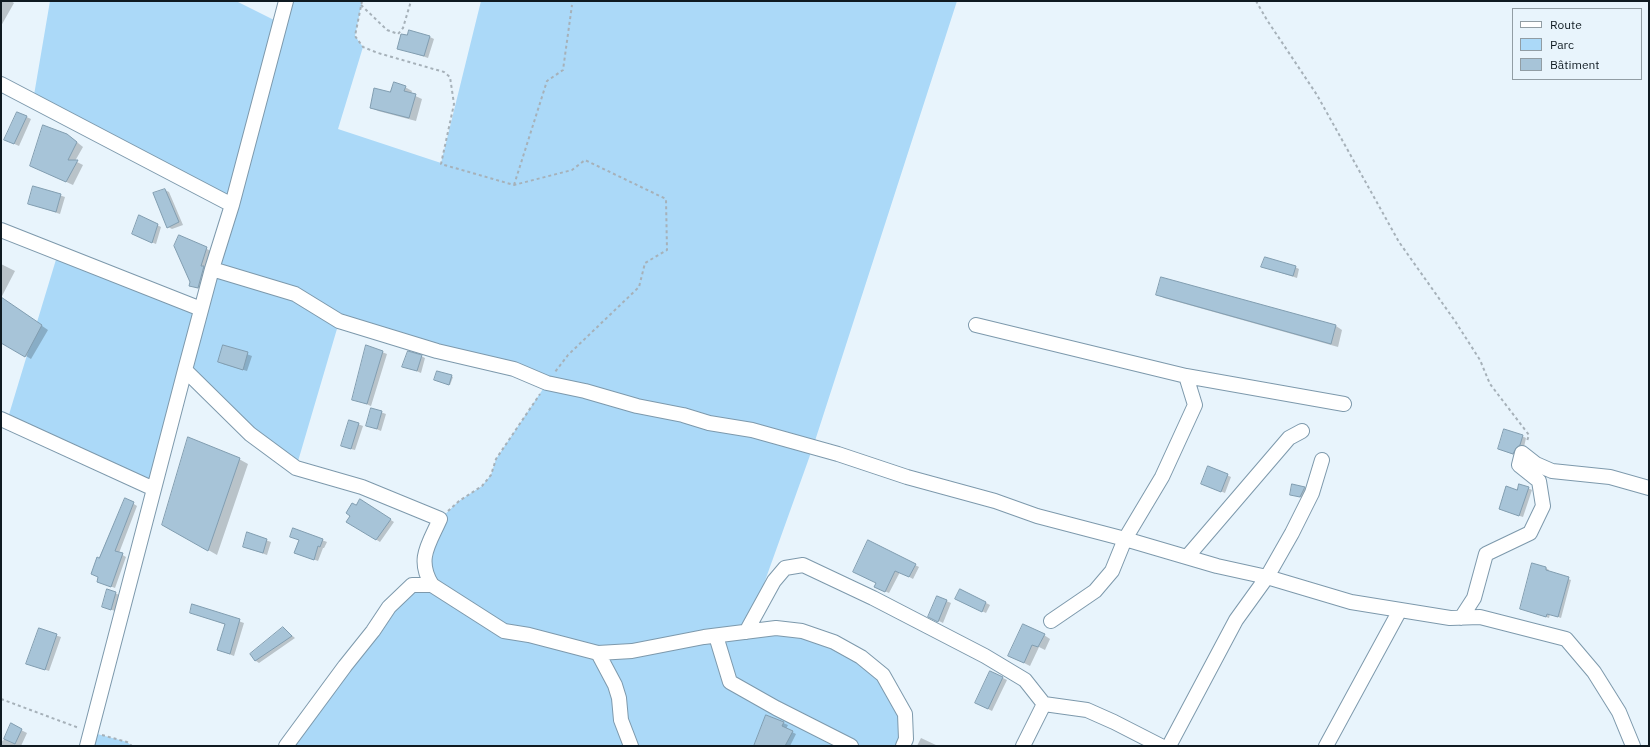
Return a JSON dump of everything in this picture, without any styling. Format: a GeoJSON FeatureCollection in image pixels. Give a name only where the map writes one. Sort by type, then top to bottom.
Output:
{"type":"FeatureCollection","features":[{"type":"Feature","properties":{"kind":"street"},"geometry":{"type":"LineString","coordinates":[[88,739],[201,309],[232,205],[286,1]]}},
{"type":"Feature","properties":{"kind":"street"},"geometry":{"type":"LineString","coordinates":[[1,84],[232,205]]}},
{"type":"Feature","properties":{"kind":"street"},"geometry":{"type":"LineString","coordinates":[[1,230],[201,309]]}},
{"type":"Feature","properties":{"kind":"street"},"geometry":{"type":"LineString","coordinates":[[212,269],[295,294],[339,321],[437,351],[514,370],[548,383],[585,391],[637,406],[683,415],[710,423],[752,430],[838,454],[907,477],[995,501],[1037,516],[1126,539],[1187,558],[1266,577],[1351,602],[1450,618],[1480,618],[1566,639],[1594,672],[1619,712],[1633,746]]}},
{"type":"Feature","properties":{"kind":"street"},"geometry":{"type":"LineString","coordinates":[[976,325],[1186,376],[1344,404]]}},
{"type":"Feature","properties":{"kind":"street"},"geometry":{"type":"LineString","coordinates":[[185,370],[250,434],[296,468],[362,487],[440,519],[427,548],[424,560],[426,574],[432,585],[504,631],[529,635],[598,653],[632,651],[716,636],[776,628],[802,631],[834,642],[861,657],[883,675],[906,714],[906,739],[903,746]]}},
{"type":"Feature","properties":{"kind":"street"},"geometry":{"type":"LineString","coordinates":[[1051,621],[1095,591],[1112,570],[1126,539],[1162,477],[1195,405],[1186,376]]}},
{"type":"Feature","properties":{"kind":"street"},"geometry":{"type":"LineString","coordinates":[[1,419],[154,489]]}},
{"type":"Feature","properties":{"kind":"street"},"geometry":{"type":"LineString","coordinates":[[1187,558],[1289,438],[1302,431]]}},
{"type":"Feature","properties":{"kind":"street"},"geometry":{"type":"LineString","coordinates":[[1461,618],[1474,598],[1486,554],[1530,533],[1544,506],[1538,481],[1519,465],[1522,453],[1536,464],[1552,471],[1610,476],[1649,488]]}},
{"type":"Feature","properties":{"kind":"street"},"geometry":{"type":"LineString","coordinates":[[1170,746],[1236,620],[1266,577],[1292,533],[1312,493],[1322,460]]}},
{"type":"Feature","properties":{"kind":"street"},"geometry":{"type":"LineString","coordinates":[[746,632],[774,581],[785,568],[803,565],[873,598],[1026,680],[1044,704],[1087,710],[1161,746]]}},
{"type":"Feature","properties":{"kind":"street"},"geometry":{"type":"LineString","coordinates":[[286,746],[345,666],[373,632],[389,607],[412,585],[432,585]]}},
{"type":"Feature","properties":{"kind":"street"},"geometry":{"type":"LineString","coordinates":[[1326,746],[1400,610]]}},
{"type":"Feature","properties":{"kind":"street"},"geometry":{"type":"LineString","coordinates":[[716,636],[730,682],[776,708],[851,746]]}},
{"type":"Feature","properties":{"kind":"street"},"geometry":{"type":"LineString","coordinates":[[598,653],[615,685],[619,698],[621,720],[631,746]]}},
{"type":"Feature","properties":{"kind":"street"},"geometry":{"type":"LineString","coordinates":[[1023,746],[1044,704]]}},
{"type":"Feature","properties":{"kind":"path"},"geometry":{"type":"LineString","coordinates":[[362,1],[355,36],[363,47],[378,53],[444,72],[450,78],[454,104],[441,164],[514,185],[572,170],[585,160],[666,199],[667,250],[645,263],[639,287],[568,356],[496,459],[490,475],[482,486],[459,501],[440,519]]}},
{"type":"Feature","properties":{"kind":"path"},"geometry":{"type":"LineString","coordinates":[[361,5],[387,30],[398,34],[403,28],[411,1]]}},
{"type":"Feature","properties":{"kind":"path"},"geometry":{"type":"LineString","coordinates":[[1256,1],[1327,112],[1399,242],[1455,321],[1480,360],[1490,384],[1529,435],[1522,453]]}},
{"type":"Feature","properties":{"kind":"path"},"geometry":{"type":"LineString","coordinates":[[514,185],[547,81],[563,70],[572,5]]}},
{"type":"Feature","properties":{"kind":"path"},"geometry":{"type":"LineString","coordinates":[[1,699],[88,739],[127,742],[132,746]]}},
{"type":"Feature","properties":{"kind":"green space"},"geometry":{"type":"Polygon","coordinates":[[[50,1],[236,1],[280,23],[287,1],[362,1],[355,36],[363,47],[338,129],[441,163],[481,1],[957,1],[813,447],[747,631],[794,630],[861,657],[901,704],[902,746],[289,746],[412,585],[432,585],[424,560],[440,519],[459,501],[482,486],[491,475],[496,459],[547,383],[339,322],[296,468],[185,371],[154,489],[7,421],[58,253],[201,309],[230,204],[33,101],[50,1]]]}},
{"type":"Feature","properties":{"kind":"green space"},"geometry":{"type":"Polygon","coordinates":[[[90,732],[127,742],[132,746],[87,746],[90,732]]]}},
{"type":"Feature","properties":{"kind":"building"},"geometry":{"type":"Polygon","coordinates":[[[409,30],[430,36],[424,56],[397,49],[401,34],[407,35],[409,30]]]}},
{"type":"Feature","properties":{"kind":"building"},"geometry":{"type":"Polygon","coordinates":[[[394,82],[406,86],[404,91],[416,94],[409,118],[370,108],[374,88],[390,92],[394,82]]]}},
{"type":"Feature","properties":{"kind":"building"},"geometry":{"type":"Polygon","coordinates":[[[17,112],[27,116],[14,144],[4,140],[17,112]]]}},
{"type":"Feature","properties":{"kind":"building"},"geometry":{"type":"Polygon","coordinates":[[[43,125],[67,134],[77,142],[68,160],[78,160],[66,182],[30,166],[43,125]]]}},
{"type":"Feature","properties":{"kind":"building"},"geometry":{"type":"Polygon","coordinates":[[[33,186],[61,194],[56,212],[28,204],[33,186]]]}},
{"type":"Feature","properties":{"kind":"building"},"geometry":{"type":"Polygon","coordinates":[[[165,189],[179,222],[167,228],[153,193],[165,189]]]}},
{"type":"Feature","properties":{"kind":"building"},"geometry":{"type":"Polygon","coordinates":[[[139,215],[158,224],[152,243],[132,234],[139,215]]]}},
{"type":"Feature","properties":{"kind":"building"},"geometry":{"type":"Polygon","coordinates":[[[179,235],[207,247],[201,266],[204,266],[198,288],[189,286],[190,282],[174,246],[179,235]]]}},
{"type":"Feature","properties":{"kind":"building"},"geometry":{"type":"Polygon","coordinates":[[[1265,257],[1296,266],[1293,276],[1261,267],[1265,257]]]}},
{"type":"Feature","properties":{"kind":"building"},"geometry":{"type":"Polygon","coordinates":[[[1161,277],[1336,325],[1331,344],[1156,295],[1161,277]]]}},
{"type":"Feature","properties":{"kind":"building"},"geometry":{"type":"Polygon","coordinates":[[[1,297],[42,325],[25,357],[1,343],[1,297]]]}},
{"type":"Feature","properties":{"kind":"building"},"geometry":{"type":"Polygon","coordinates":[[[223,345],[248,352],[243,370],[218,362],[223,345]]]}},
{"type":"Feature","properties":{"kind":"building"},"geometry":{"type":"Polygon","coordinates":[[[366,345],[383,351],[367,404],[352,400],[366,345]]]}},
{"type":"Feature","properties":{"kind":"building"},"geometry":{"type":"Polygon","coordinates":[[[408,351],[422,355],[417,371],[402,367],[408,351]]]}},
{"type":"Feature","properties":{"kind":"building"},"geometry":{"type":"Polygon","coordinates":[[[437,371],[452,375],[449,385],[434,380],[437,371]]]}},
{"type":"Feature","properties":{"kind":"building"},"geometry":{"type":"Polygon","coordinates":[[[371,408],[382,411],[377,429],[366,426],[371,408]]]}},
{"type":"Feature","properties":{"kind":"building"},"geometry":{"type":"Polygon","coordinates":[[[349,420],[359,423],[351,449],[341,446],[349,420]]]}},
{"type":"Feature","properties":{"kind":"building"},"geometry":{"type":"Polygon","coordinates":[[[1504,429],[1523,435],[1520,445],[1516,448],[1513,454],[1498,449],[1504,429]]]}},
{"type":"Feature","properties":{"kind":"building"},"geometry":{"type":"Polygon","coordinates":[[[188,437],[240,458],[208,551],[162,525],[188,437]]]}},
{"type":"Feature","properties":{"kind":"building"},"geometry":{"type":"Polygon","coordinates":[[[1208,466],[1228,474],[1221,492],[1201,484],[1208,466]]]}},
{"type":"Feature","properties":{"kind":"building"},"geometry":{"type":"Polygon","coordinates":[[[1292,484],[1305,487],[1300,497],[1290,495],[1292,484]]]}},
{"type":"Feature","properties":{"kind":"building"},"geometry":{"type":"Polygon","coordinates":[[[1519,484],[1529,487],[1519,516],[1499,509],[1506,486],[1517,490],[1519,484]]]}},
{"type":"Feature","properties":{"kind":"building"},"geometry":{"type":"Polygon","coordinates":[[[125,498],[134,502],[115,551],[123,553],[111,587],[97,582],[98,577],[91,574],[97,557],[99,558],[125,498]]]}},
{"type":"Feature","properties":{"kind":"building"},"geometry":{"type":"Polygon","coordinates":[[[360,499],[391,519],[376,540],[346,522],[350,516],[346,513],[352,503],[356,505],[360,499]]]}},
{"type":"Feature","properties":{"kind":"building"},"geometry":{"type":"Polygon","coordinates":[[[293,528],[323,539],[320,547],[318,546],[314,560],[294,553],[299,540],[290,537],[293,528]]]}},
{"type":"Feature","properties":{"kind":"building"},"geometry":{"type":"Polygon","coordinates":[[[247,532],[267,539],[263,553],[243,547],[247,532]]]}},
{"type":"Feature","properties":{"kind":"building"},"geometry":{"type":"Polygon","coordinates":[[[868,540],[916,564],[909,577],[895,571],[885,592],[874,587],[876,583],[853,572],[868,540]]]}},
{"type":"Feature","properties":{"kind":"building"},"geometry":{"type":"Polygon","coordinates":[[[1532,563],[1546,567],[1546,570],[1569,577],[1558,617],[1547,614],[1546,617],[1520,609],[1532,563]]]}},
{"type":"Feature","properties":{"kind":"building"},"geometry":{"type":"Polygon","coordinates":[[[107,589],[116,592],[111,610],[102,607],[107,589]]]}},
{"type":"Feature","properties":{"kind":"building"},"geometry":{"type":"Polygon","coordinates":[[[960,589],[986,602],[982,612],[955,599],[960,589]]]}},
{"type":"Feature","properties":{"kind":"building"},"geometry":{"type":"Polygon","coordinates":[[[937,596],[947,600],[938,622],[928,617],[937,596]]]}},
{"type":"Feature","properties":{"kind":"building"},"geometry":{"type":"Polygon","coordinates":[[[192,604],[240,619],[230,654],[217,650],[225,624],[190,613],[192,604]]]}},
{"type":"Feature","properties":{"kind":"building"},"geometry":{"type":"Polygon","coordinates":[[[1023,624],[1045,634],[1038,647],[1032,645],[1024,663],[1008,656],[1023,624]]]}},
{"type":"Feature","properties":{"kind":"building"},"geometry":{"type":"Polygon","coordinates":[[[283,627],[292,636],[255,661],[250,654],[283,627]]]}},
{"type":"Feature","properties":{"kind":"building"},"geometry":{"type":"Polygon","coordinates":[[[39,628],[57,634],[45,670],[26,664],[39,628]]]}},
{"type":"Feature","properties":{"kind":"building"},"geometry":{"type":"Polygon","coordinates":[[[990,671],[1003,677],[988,709],[975,703],[990,671]]]}},
{"type":"Feature","properties":{"kind":"building"},"geometry":{"type":"Polygon","coordinates":[[[766,715],[784,722],[782,726],[793,731],[785,746],[754,746],[766,715]]]}},
{"type":"Feature","properties":{"kind":"building"},"geometry":{"type":"Polygon","coordinates":[[[11,723],[22,729],[15,744],[4,739],[11,723]]]}}]}
